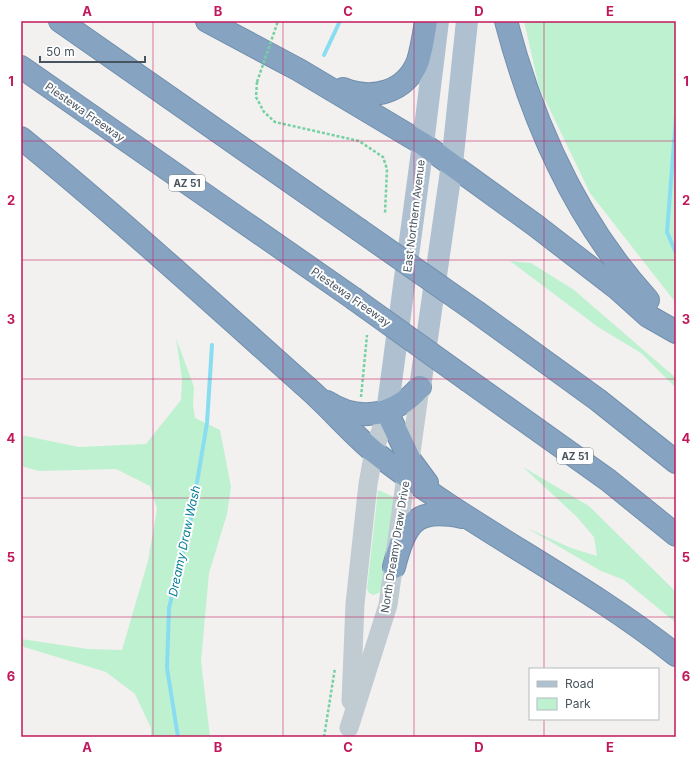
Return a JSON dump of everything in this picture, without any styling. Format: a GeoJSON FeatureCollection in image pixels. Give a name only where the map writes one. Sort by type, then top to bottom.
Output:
{"type":"FeatureCollection","features":[{"type":"Feature","properties":{"kind":"highway"},"geometry":{"type":"LineString","coordinates":[[60,21],[478,312],[598,400],[676,462]]}},
{"type":"Feature","properties":{"kind":"highway"},"geometry":{"type":"LineString","coordinates":[[207,21],[300,70],[423,144],[486,188],[618,289],[648,316],[676,331]]}},
{"type":"Feature","properties":{"kind":"highway"},"geometry":{"type":"LineString","coordinates":[[300,70],[354,93],[367,95],[389,92],[401,85],[413,70],[420,51],[426,21]]}},
{"type":"Feature","properties":{"kind":"highway"},"geometry":{"type":"LineString","coordinates":[[506,21],[515,56],[536,120],[546,143],[575,198],[596,234],[614,259],[676,331]]}},
{"type":"Feature","properties":{"kind":"highway","name":"Piestewa Freeway"},"geometry":{"type":"LineString","coordinates":[[21,67],[470,381],[602,476],[676,535]]}},
{"type":"Feature","properties":{"kind":"highway"},"geometry":{"type":"LineString","coordinates":[[21,138],[304,384],[331,405],[345,411],[362,414],[387,412],[406,402],[420,387]]}},
{"type":"Feature","properties":{"kind":"highway"},"geometry":{"type":"LineString","coordinates":[[304,384],[347,428],[374,451],[408,468],[460,513],[631,622],[676,655]]}},
{"type":"Feature","properties":{"kind":"highway"},"geometry":{"type":"LineString","coordinates":[[387,412],[408,468]]}},
{"type":"Feature","properties":{"kind":"highway"},"geometry":{"type":"LineString","coordinates":[[394,567],[403,537],[413,523],[418,519],[434,514],[460,513]]}},
{"type":"Feature","properties":{"kind":"main road","name":"East Northern Avenue"},"geometry":{"type":"LineString","coordinates":[[387,412],[438,21]]}},
{"type":"Feature","properties":{"kind":"main road"},"geometry":{"type":"LineString","coordinates":[[420,387],[452,164],[467,21]]}},
{"type":"Feature","properties":{"kind":"street","name":"North Dreamy Draw Drive"},"geometry":{"type":"LineString","coordinates":[[349,732],[384,620],[394,567],[420,387]]}},
{"type":"Feature","properties":{"kind":"street","name":"North Dreamy Draw Drive"},"geometry":{"type":"LineString","coordinates":[[349,732],[355,604],[368,484],[374,451],[387,412]]}},
{"type":"Feature","properties":{"kind":"path"},"geometry":{"type":"LineString","coordinates":[[278,21],[257,82],[256,97],[264,112],[275,122],[359,141],[383,158],[386,169],[385,213]]}},
{"type":"Feature","properties":{"kind":"path"},"geometry":{"type":"LineString","coordinates":[[361,402],[363,361],[368,335]]}},
{"type":"Feature","properties":{"kind":"green space"},"geometry":{"type":"Polygon","coordinates":[[[524,21],[676,21],[676,303],[590,193],[539,87],[524,21]]]}},
{"type":"Feature","properties":{"kind":"green space"},"geometry":{"type":"Polygon","coordinates":[[[510,261],[531,263],[574,290],[676,378],[676,388],[641,353],[598,327],[510,261]]]}},
{"type":"Feature","properties":{"kind":"green space"},"geometry":{"type":"Polygon","coordinates":[[[176,338],[194,387],[193,405],[195,418],[220,430],[231,487],[227,514],[209,573],[201,661],[210,737],[151,737],[151,728],[135,694],[106,672],[21,646],[21,639],[88,649],[122,650],[148,561],[157,509],[150,486],[116,469],[39,471],[21,466],[21,435],[79,447],[146,444],[181,400],[182,379],[176,338]]]}},
{"type":"Feature","properties":{"kind":"green space"},"geometry":{"type":"Polygon","coordinates":[[[523,467],[589,506],[676,592],[676,623],[624,580],[601,571],[527,528],[571,548],[597,556],[594,537],[576,516],[523,467]]]}},
{"type":"Feature","properties":{"kind":"green space"},"geometry":{"type":"Polygon","coordinates":[[[378,490],[396,498],[381,592],[373,595],[369,593],[367,589],[378,490]]]}},
{"type":"Feature","properties":{"kind":"waterway","name":"Dreamy Draw Wash"},"geometry":{"type":"LineString","coordinates":[[324,55],[340,21]]}},
{"type":"Feature","properties":{"kind":"waterway"},"geometry":{"type":"LineString","coordinates":[[676,118],[667,232],[676,253]]}},
{"type":"Feature","properties":{"kind":"waterway","name":"Dreamy Draw Wash"},"geometry":{"type":"LineString","coordinates":[[178,737],[167,668],[169,608],[190,524],[207,423],[212,345]]}}]}
